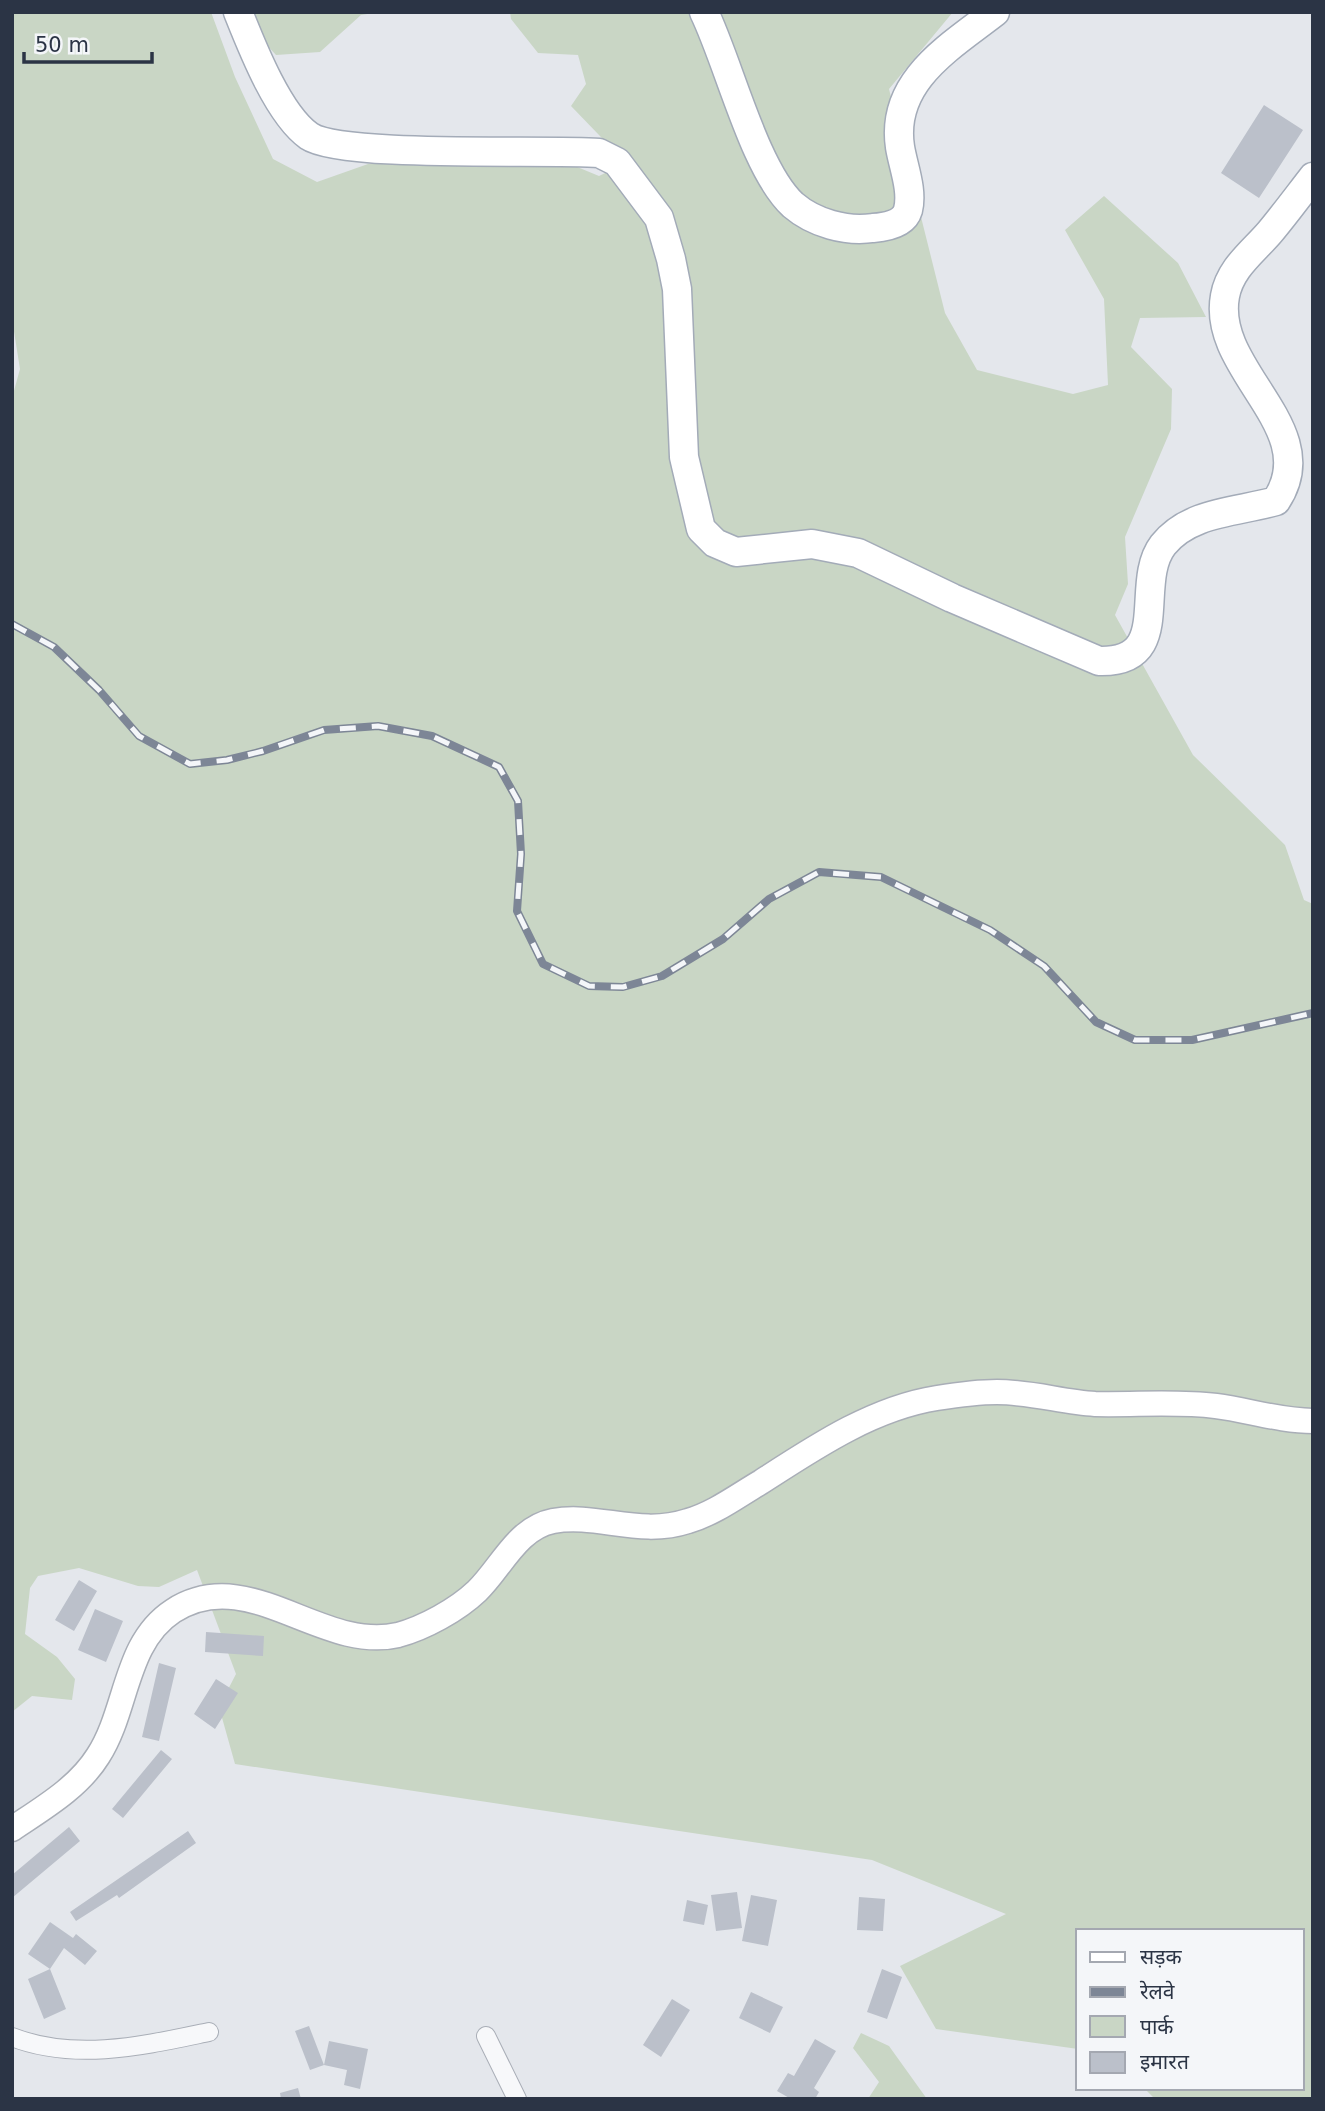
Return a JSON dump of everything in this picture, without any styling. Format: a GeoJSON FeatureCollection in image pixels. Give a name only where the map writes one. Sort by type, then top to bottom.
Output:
{"type":"FeatureCollection","features":[{"type":"Feature","properties":{"kind":"main road"},"geometry":{"type":"LineString","coordinates":[[238,12],[283,107],[300,129],[312,138],[358,147],[599,153],[617,162],[659,218],[671,259],[677,289],[684,457],[701,529],[715,543],[736,552],[812,544],[848,550],[1085,657],[1099,660],[1123,660],[1140,646],[1145,635],[1154,570],[1164,543],[1203,517],[1276,501],[1291,480],[1296,464],[1291,433],[1234,344],[1224,298],[1231,274],[1313,177]]}},
{"type":"Feature","properties":{"kind":"main road"},"geometry":{"type":"LineString","coordinates":[[704,12],[755,138],[774,178],[792,204],[810,217],[860,230],[886,227],[902,220],[908,211],[909,197],[898,123],[908,89],[938,56],[995,12]]}},
{"type":"Feature","properties":{"kind":"street"},"geometry":{"type":"LineString","coordinates":[[12,1829],[57,1798],[98,1756],[110,1732],[138,1651],[154,1625],[176,1609],[199,1600],[223,1596],[247,1598],[348,1634],[373,1639],[399,1634],[425,1625],[475,1593],[529,1531],[540,1526],[552,1521],[634,1528],[687,1522],[712,1512],[839,1435],[900,1408],[935,1398],[998,1392],[1094,1404],[1188,1403],[1313,1421]]}},
{"type":"Feature","properties":{"kind":"street"},"geometry":{"type":"LineString","coordinates":[[12,2037],[55,2047],[124,2050],[209,2032]]}},
{"type":"Feature","properties":{"kind":"street"},"geometry":{"type":"LineString","coordinates":[[486,2036],[517,2099]]}},
{"type":"Feature","properties":{"kind":"green space"},"geometry":{"type":"Polygon","coordinates":[[[12,12],[211,12],[235,77],[273,159],[317,182],[368,164],[496,157],[570,164],[599,176],[626,163],[571,106],[586,84],[578,55],[538,53],[511,19],[510,12],[953,12],[889,89],[945,313],[977,370],[1073,394],[1108,385],[1104,299],[1065,230],[1104,196],[1178,263],[1206,317],[1140,318],[1131,347],[1172,389],[1171,429],[1125,537],[1128,584],[1115,615],[1193,755],[1285,845],[1304,900],[1313,904],[1313,2099],[1155,2099],[1146,2090],[1304,2090],[1304,1929],[1076,1929],[1076,2049],[936,2029],[900,1966],[1006,1914],[872,1860],[235,1764],[219,1707],[236,1674],[197,1570],[159,1587],[138,1586],[79,1568],[38,1576],[30,1588],[25,1634],[57,1657],[75,1679],[72,1700],[32,1696],[12,1712],[12,398],[20,369],[12,319],[12,12]]]}},
{"type":"Feature","properties":{"kind":"green space"},"geometry":{"type":"Polygon","coordinates":[[[249,12],[380,12],[361,15],[320,52],[276,55],[251,28],[249,12]]]}},
{"type":"Feature","properties":{"kind":"green space"},"geometry":{"type":"Polygon","coordinates":[[[861,2033],[889,2046],[927,2099],[868,2099],[879,2082],[853,2048],[861,2033]]]}},
{"type":"Feature","properties":{"kind":"building"},"geometry":{"type":"Polygon","coordinates":[[[1264,105],[1303,130],[1259,198],[1221,173],[1264,105]]]}},
{"type":"Feature","properties":{"kind":"building"},"geometry":{"type":"Polygon","coordinates":[[[79,1580],[97,1591],[74,1631],[55,1620],[79,1580]]]}},
{"type":"Feature","properties":{"kind":"building"},"geometry":{"type":"Polygon","coordinates":[[[95,1609],[123,1621],[106,1662],[78,1650],[95,1609]]]}},
{"type":"Feature","properties":{"kind":"building"},"geometry":{"type":"Polygon","coordinates":[[[206,1632],[264,1636],[263,1656],[205,1652],[206,1632]]]}},
{"type":"Feature","properties":{"kind":"building"},"geometry":{"type":"Polygon","coordinates":[[[159,1663],[176,1668],[159,1741],[142,1737],[159,1663]]]}},
{"type":"Feature","properties":{"kind":"building"},"geometry":{"type":"Polygon","coordinates":[[[216,1679],[238,1693],[215,1729],[194,1714],[216,1679]]]}},
{"type":"Feature","properties":{"kind":"building"},"geometry":{"type":"Polygon","coordinates":[[[161,1750],[172,1759],[123,1818],[112,1809],[161,1750]]]}},
{"type":"Feature","properties":{"kind":"building"},"geometry":{"type":"Polygon","coordinates":[[[69,1827],[80,1841],[12,1898],[12,1875],[69,1827]]]}},
{"type":"Feature","properties":{"kind":"building"},"geometry":{"type":"Polygon","coordinates":[[[188,1831],[196,1843],[119,1898],[117,1895],[76,1921],[70,1912],[188,1831]]]}},
{"type":"Feature","properties":{"kind":"building"},"geometry":{"type":"Polygon","coordinates":[[[737,1892],[742,1928],[716,1931],[711,1895],[737,1892]]]}},
{"type":"Feature","properties":{"kind":"building"},"geometry":{"type":"Polygon","coordinates":[[[751,1895],[777,1900],[768,1946],[742,1941],[751,1895]]]}},
{"type":"Feature","properties":{"kind":"building"},"geometry":{"type":"Polygon","coordinates":[[[859,1897],[885,1899],[883,1931],[857,1930],[859,1897]]]}},
{"type":"Feature","properties":{"kind":"building"},"geometry":{"type":"Polygon","coordinates":[[[687,1900],[708,1905],[704,1925],[683,1921],[687,1900]]]}},
{"type":"Feature","properties":{"kind":"building"},"geometry":{"type":"Polygon","coordinates":[[[50,1922],[73,1938],[76,1934],[97,1951],[85,1965],[64,1948],[50,1969],[28,1954],[50,1922]]]}},
{"type":"Feature","properties":{"kind":"building"},"geometry":{"type":"Polygon","coordinates":[[[50,1969],[66,2009],[44,2019],[28,1979],[50,1969]]]}},
{"type":"Feature","properties":{"kind":"building"},"geometry":{"type":"Polygon","coordinates":[[[882,1969],[902,1977],[887,2019],[867,2012],[882,1969]]]}},
{"type":"Feature","properties":{"kind":"building"},"geometry":{"type":"Polygon","coordinates":[[[751,1992],[783,2007],[770,2033],[739,2018],[751,1992]]]}},
{"type":"Feature","properties":{"kind":"building"},"geometry":{"type":"Polygon","coordinates":[[[672,1999],[690,2010],[661,2057],[643,2045],[672,1999]]]}},
{"type":"Feature","properties":{"kind":"building"},"geometry":{"type":"Polygon","coordinates":[[[309,2026],[324,2065],[310,2070],[295,2031],[309,2026]]]}},
{"type":"Feature","properties":{"kind":"building"},"geometry":{"type":"Polygon","coordinates":[[[815,2039],[836,2051],[814,2088],[819,2092],[815,2099],[791,2099],[777,2091],[788,2073],[794,2076],[815,2039]]]}},
{"type":"Feature","properties":{"kind":"building"},"geometry":{"type":"Polygon","coordinates":[[[329,2041],[368,2049],[360,2089],[344,2085],[347,2070],[324,2065],[329,2041]]]}},
{"type":"Feature","properties":{"kind":"building"},"geometry":{"type":"Polygon","coordinates":[[[298,2088],[301,2099],[281,2099],[280,2093],[298,2088]]]}},
{"type":"Feature","properties":{"kind":"railway"},"geometry":{"type":"LineString","coordinates":[[12,624],[54,647],[99,690],[139,736],[190,764],[227,760],[263,751],[324,730],[378,726],[432,736],[499,767],[518,801],[521,854],[517,911],[543,964],[589,986],[623,987],[662,976],[723,939],[769,899],[819,872],[881,877],[990,930],[1044,966],[1096,1022],[1135,1040],[1192,1040],[1313,1013]]}}]}
